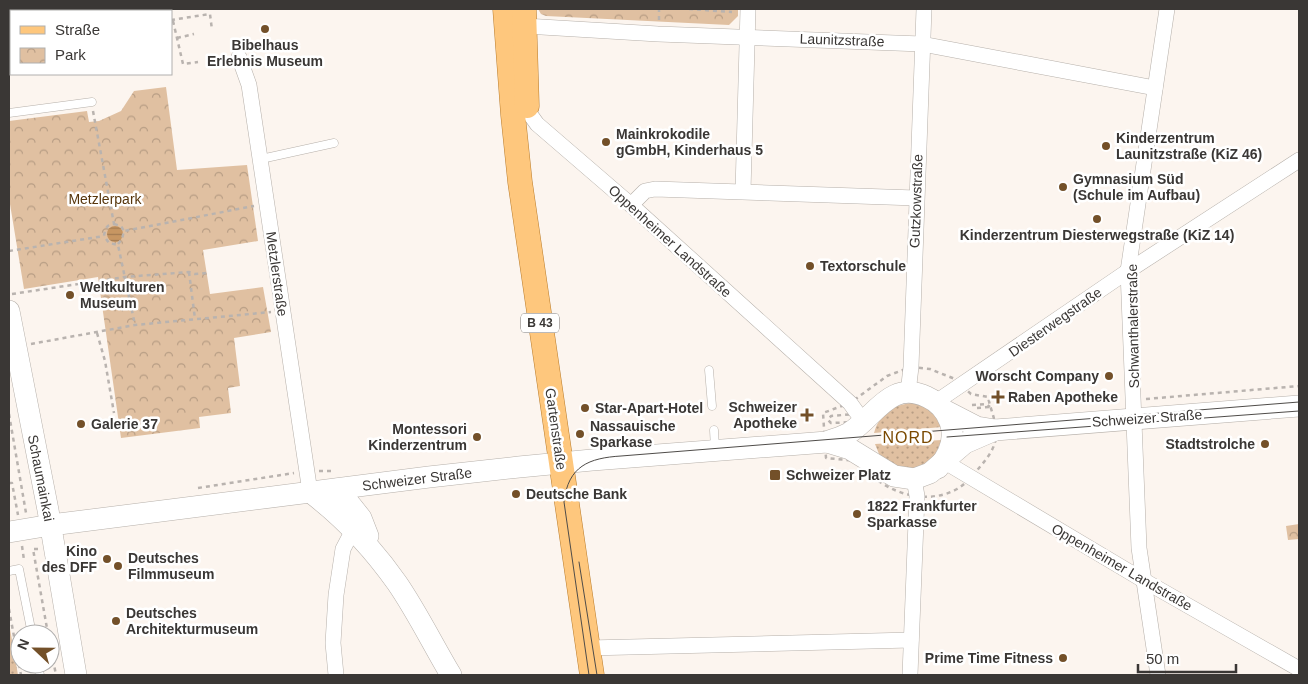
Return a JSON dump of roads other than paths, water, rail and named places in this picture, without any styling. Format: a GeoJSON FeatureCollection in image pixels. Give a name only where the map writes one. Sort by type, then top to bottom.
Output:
{"type":"FeatureCollection","features":[{"type":"Feature","properties":{"kind":"main road","name":"Gartenstraße"},"geometry":{"type":"LineString","coordinates":[[505,9],[512,115],[520,182],[592,675]]}},
{"type":"Feature","properties":{"kind":"main road","name":"Gartenstraße"},"geometry":{"type":"LineString","coordinates":[[520,182],[527,110],[524,17]]}},
{"type":"Feature","properties":{"kind":"street"},"geometry":{"type":"LineString","coordinates":[[744,192],[748,9]]}},
{"type":"Feature","properties":{"kind":"street","name":"Gutzkowstraße"},"geometry":{"type":"LineString","coordinates":[[908,392],[924,9]]}},
{"type":"Feature","properties":{"kind":"street","name":"Schwanthalerstraße"},"geometry":{"type":"LineString","coordinates":[[1158,675],[1139,548],[1128,271],[1167,9]]}},
{"type":"Feature","properties":{"kind":"street","name":"Launitzstraße"},"geometry":{"type":"LineString","coordinates":[[524,17],[658,34],[922,44],[1155,88]]}},
{"type":"Feature","properties":{"kind":"street","name":"Oppenheimer Landstraße"},"geometry":{"type":"LineString","coordinates":[[507,43],[527,110],[537,124],[631,205],[850,403],[870,414]]}},
{"type":"Feature","properties":{"kind":"street","name":"Metzlerstraße"},"geometry":{"type":"LineString","coordinates":[[239,57],[249,85],[310,492]]}},
{"type":"Feature","properties":{"kind":"street","name":"Diesterwegstraße"},"geometry":{"type":"LineString","coordinates":[[940,406],[962,386],[1128,271],[1299,160]]}},
{"type":"Feature","properties":{"kind":"street"},"geometry":{"type":"LineString","coordinates":[[631,205],[645,191],[655,189],[916,198]]}},
{"type":"Feature","properties":{"kind":"street","name":"Schaumainkai"},"geometry":{"type":"LineString","coordinates":[[9,311],[51,525],[76,675]]}},
{"type":"Feature","properties":{"kind":"street"},"geometry":{"type":"LineString","coordinates":[[828,436],[848,433],[887,399],[900,393],[908,392],[923,395],[977,427],[989,412]]}},
{"type":"Feature","properties":{"kind":"street"},"geometry":{"type":"LineString","coordinates":[[940,406],[950,424],[952,437],[948,454],[941,465]]}},
{"type":"Feature","properties":{"kind":"street","name":"Schweizer Straße"},"geometry":{"type":"LineString","coordinates":[[989,412],[1135,419],[1299,406]]}},
{"type":"Feature","properties":{"kind":"street"},"geometry":{"type":"LineString","coordinates":[[910,675],[915,488],[922,477],[941,465],[965,443],[989,412]]}},
{"type":"Feature","properties":{"kind":"street"},"geometry":{"type":"LineString","coordinates":[[870,414],[865,436],[868,450],[878,466]]}},
{"type":"Feature","properties":{"kind":"street"},"geometry":{"type":"LineString","coordinates":[[828,436],[915,488]]}},
{"type":"Feature","properties":{"kind":"street","name":"Schweizer Straße"},"geometry":{"type":"LineString","coordinates":[[13,523],[51,525],[310,492],[339,479],[429,477],[560,463],[715,440],[828,436]]}},
{"type":"Feature","properties":{"kind":"street","name":"Oppenheimer Landstraße"},"geometry":{"type":"LineString","coordinates":[[941,465],[971,478],[1143,580],[1299,669]]}},
{"type":"Feature","properties":{"kind":"street"},"geometry":{"type":"LineString","coordinates":[[339,479],[361,518],[376,555]]}},
{"type":"Feature","properties":{"kind":"street"},"geometry":{"type":"LineString","coordinates":[[310,492],[332,509],[376,555],[398,584],[451,675]]}},
{"type":"Feature","properties":{"kind":"street"},"geometry":{"type":"LineString","coordinates":[[336,675],[333,643],[336,595],[343,549],[352,530]]}},
{"type":"Feature","properties":{"kind":"street"},"geometry":{"type":"LineString","coordinates":[[588,648],[911,640]]}},
{"type":"Feature","properties":{"kind":"lane"},"geometry":{"type":"LineString","coordinates":[[9,113],[92,102]]}},
{"type":"Feature","properties":{"kind":"lane"},"geometry":{"type":"LineString","coordinates":[[261,159],[334,143]]}},
{"type":"Feature","properties":{"kind":"lane"},"geometry":{"type":"LineString","coordinates":[[709,370],[712,406]]}},
{"type":"Feature","properties":{"kind":"lane"},"geometry":{"type":"LineString","coordinates":[[9,571],[19,569],[30,624]]}},
{"type":"Feature","properties":{"kind":"tram line"},"geometry":{"type":"LineString","coordinates":[[589,675],[564,502],[566,490],[575,472],[590,462],[621,456],[1299,402]]}},
{"type":"Feature","properties":{"kind":"tram line"},"geometry":{"type":"LineString","coordinates":[[947,437],[1299,411]]}},
{"type":"Feature","properties":{"kind":"tram line"},"geometry":{"type":"LineString","coordinates":[[579,562],[597,675]]}},
{"type":"Feature","properties":{"kind":"place","name":"Bibelhaus Erlebnis Museum"},"geometry":{"type":"Point","coordinates":[265,29]}},
{"type":"Feature","properties":{"kind":"place","name":"Mainkrokodile gGmbH, Kinderhaus 5"},"geometry":{"type":"Point","coordinates":[606,142]}},
{"type":"Feature","properties":{"kind":"place","name":"Kinderzentrum Launitzstraße (KiZ 46)"},"geometry":{"type":"Point","coordinates":[1106,146]}},
{"type":"Feature","properties":{"kind":"place","name":"Gymnasium Süd (Schule im Aufbau)"},"geometry":{"type":"Point","coordinates":[1063,187]}},
{"type":"Feature","properties":{"kind":"place","name":"Kinderzentrum Diesterwegstraße (KiZ 14)"},"geometry":{"type":"Point","coordinates":[1097,219]}},
{"type":"Feature","properties":{"kind":"place","name":"Textorschule"},"geometry":{"type":"Point","coordinates":[810,266]}},
{"type":"Feature","properties":{"kind":"place","name":"Weltkulturen Museum"},"geometry":{"type":"Point","coordinates":[70,295]}},
{"type":"Feature","properties":{"kind":"place","name":"Worscht Company"},"geometry":{"type":"Point","coordinates":[1109,376]}},
{"type":"Feature","properties":{"kind":"place","name":"Raben Apotheke"},"geometry":{"type":"Point","coordinates":[998,397]}},
{"type":"Feature","properties":{"kind":"place","name":"Star-Apart-Hotel"},"geometry":{"type":"Point","coordinates":[585,408]}},
{"type":"Feature","properties":{"kind":"place","name":"Schweizer Apotheke"},"geometry":{"type":"Point","coordinates":[807,415]}},
{"type":"Feature","properties":{"kind":"place","name":"Galerie 37"},"geometry":{"type":"Point","coordinates":[81,424]}},
{"type":"Feature","properties":{"kind":"place","name":"Nassauische Sparkase"},"geometry":{"type":"Point","coordinates":[580,434]}},
{"type":"Feature","properties":{"kind":"place","name":"Montessori Kinderzentrum"},"geometry":{"type":"Point","coordinates":[477,437]}},
{"type":"Feature","properties":{"kind":"place","name":"Stadtstrolche"},"geometry":{"type":"Point","coordinates":[1265,444]}},
{"type":"Feature","properties":{"kind":"place","name":"Schweizer Platz"},"geometry":{"type":"Point","coordinates":[775,475]}},
{"type":"Feature","properties":{"kind":"place","name":"Deutsche Bank"},"geometry":{"type":"Point","coordinates":[516,494]}},
{"type":"Feature","properties":{"kind":"place","name":"1822 Frankfurter Sparkasse"},"geometry":{"type":"Point","coordinates":[857,514]}},
{"type":"Feature","properties":{"kind":"place","name":"Kino des DFF"},"geometry":{"type":"Point","coordinates":[107,559]}},
{"type":"Feature","properties":{"kind":"place","name":"Deutsches Filmmuseum"},"geometry":{"type":"Point","coordinates":[118,566]}},
{"type":"Feature","properties":{"kind":"place","name":"Deutsches Architekturmuseum"},"geometry":{"type":"Point","coordinates":[116,621]}},
{"type":"Feature","properties":{"kind":"place","name":"Prime Time Fitness"},"geometry":{"type":"Point","coordinates":[1063,658]}},
{"type":"Feature","properties":{"kind":"district","name":"NORD"},"geometry":{"type":"Point","coordinates":[908,437]}},
{"type":"Feature","properties":{"kind":"park label","name":"Metzlerpark"},"geometry":{"type":"Point","coordinates":[105,199]}}]}
